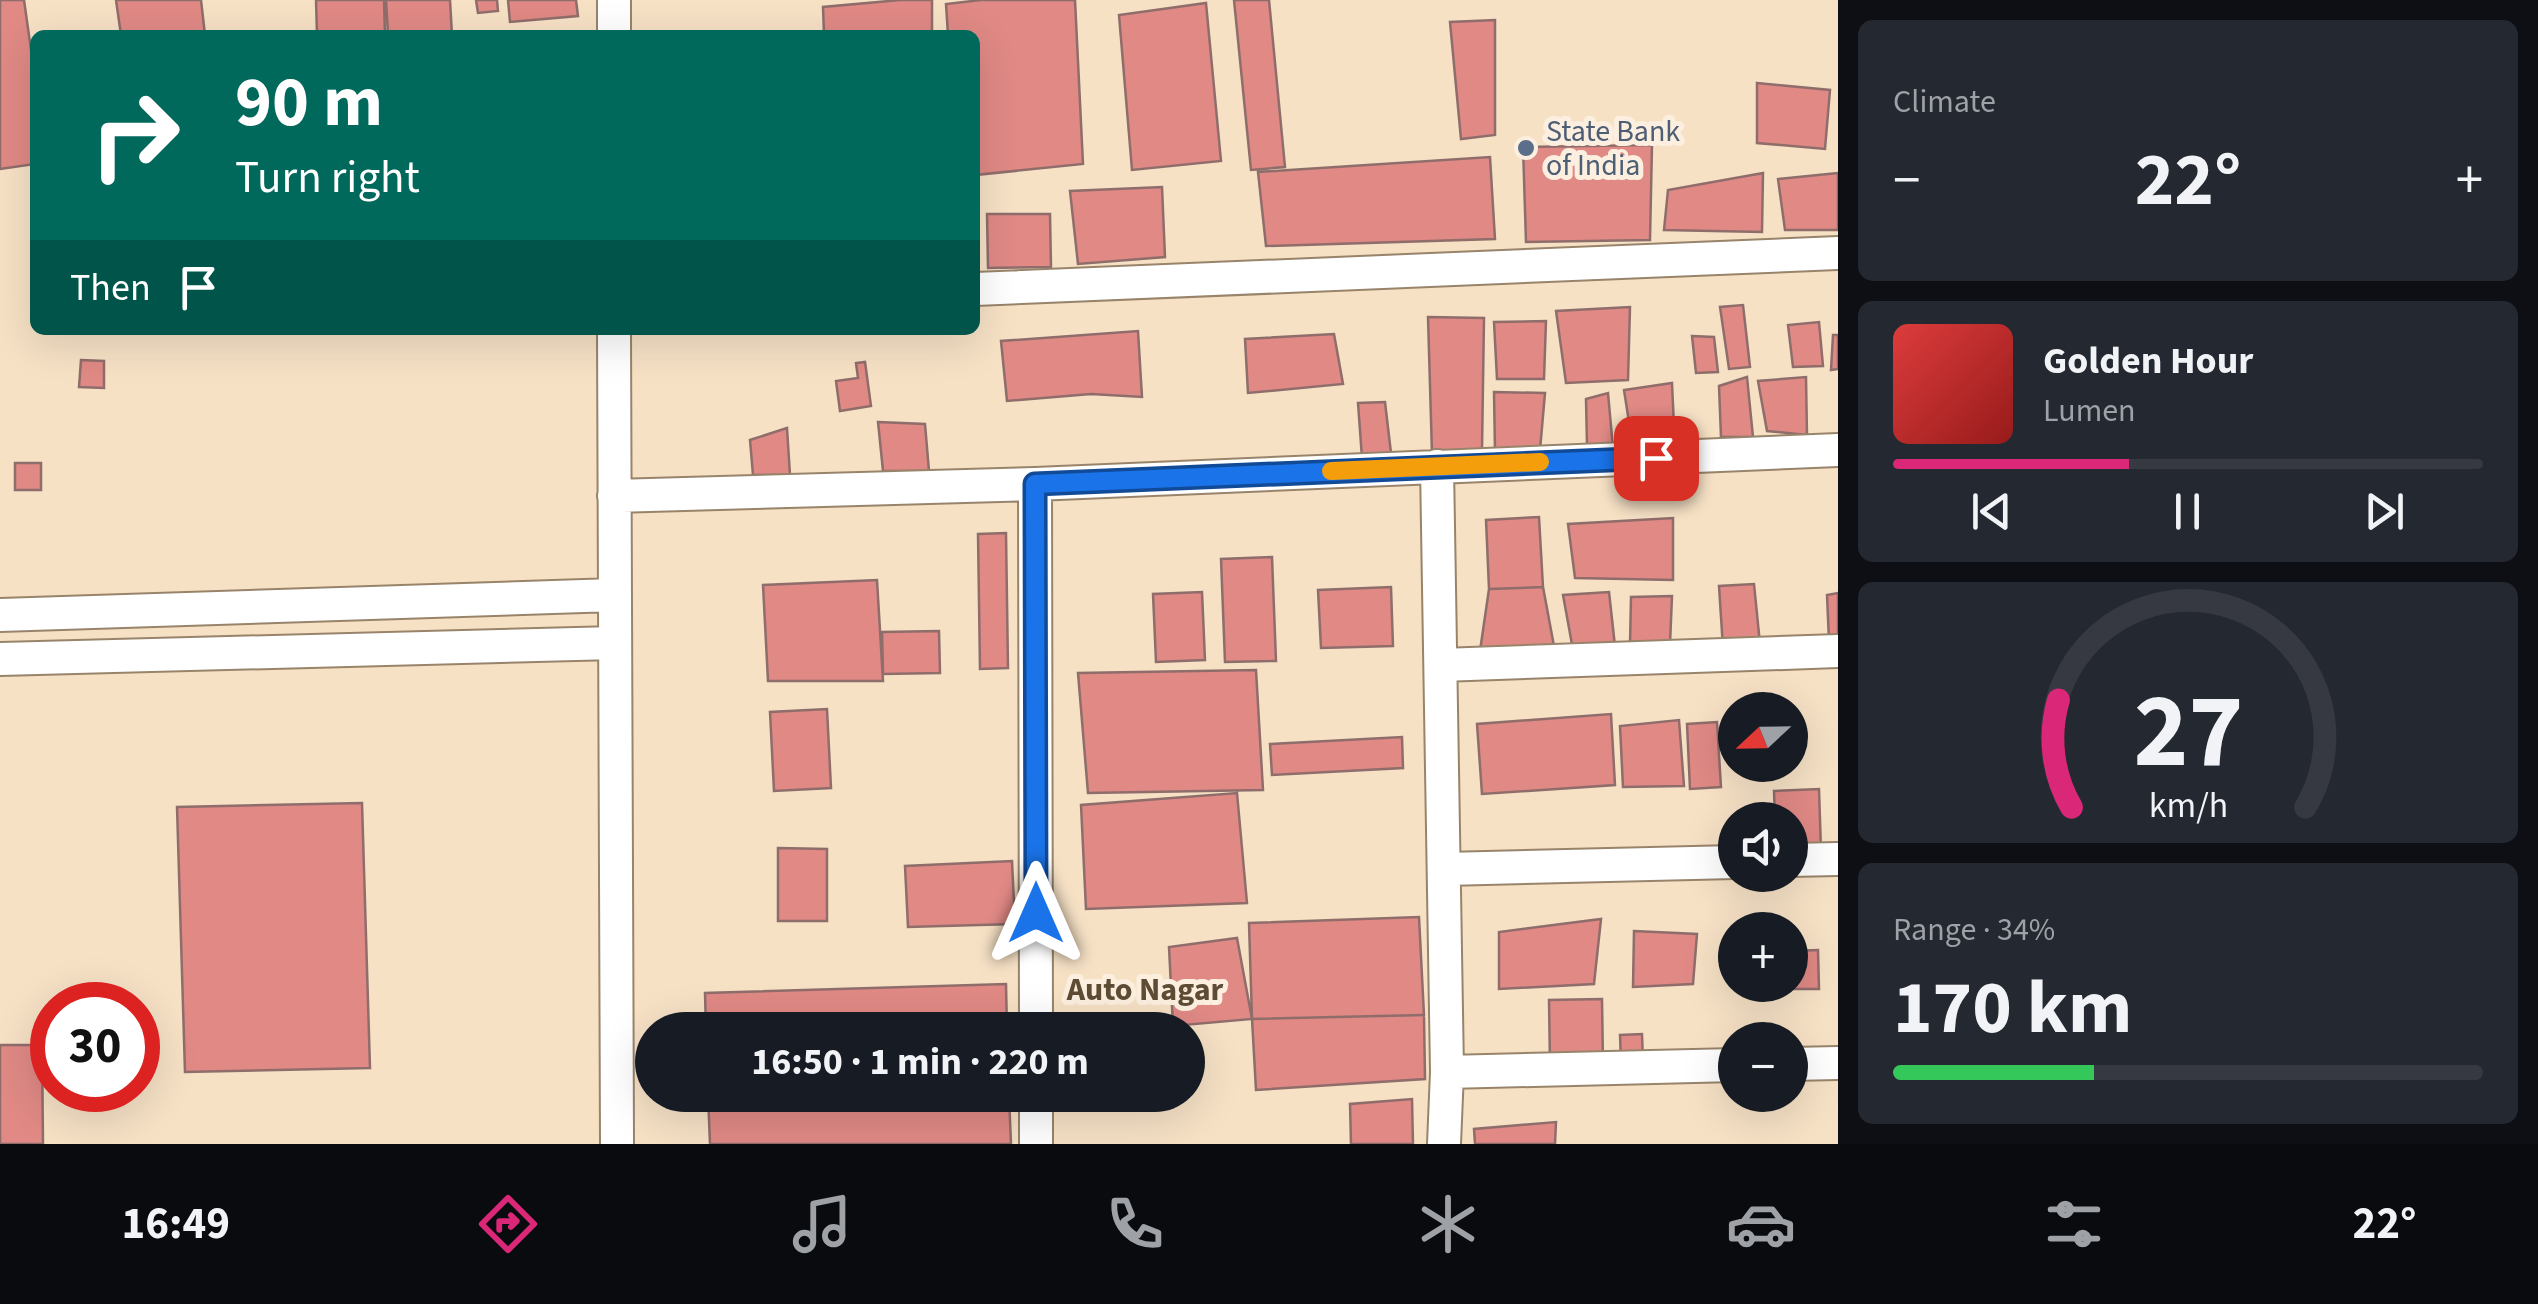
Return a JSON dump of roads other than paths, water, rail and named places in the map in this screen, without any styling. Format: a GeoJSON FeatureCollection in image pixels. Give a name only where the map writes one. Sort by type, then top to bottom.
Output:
{"type":"FeatureCollection","features":[{"type":"Feature","properties":{"kind":"street"},"geometry":{"type":"LineString","coordinates":[[614,0],[614,30]]}},
{"type":"Feature","properties":{"kind":"street"},"geometry":{"type":"LineString","coordinates":[[980,289],[1838,253]]}},
{"type":"Feature","properties":{"kind":"street"},"geometry":{"type":"LineString","coordinates":[[614,335],[617,1144]]}},
{"type":"Feature","properties":{"kind":"street"},"geometry":{"type":"LineString","coordinates":[[614,496],[1035,484],[1838,450]]}},
{"type":"Feature","properties":{"kind":"street"},"geometry":{"type":"LineString","coordinates":[[1437,466],[1445,869],[1444,1144]]}},
{"type":"Feature","properties":{"kind":"street"},"geometry":{"type":"LineString","coordinates":[[1035,484],[1036,1012]]}},
{"type":"Feature","properties":{"kind":"street"},"geometry":{"type":"LineString","coordinates":[[0,615],[614,594]]}},
{"type":"Feature","properties":{"kind":"street"},"geometry":{"type":"LineString","coordinates":[[0,660],[615,644]]}},
{"type":"Feature","properties":{"kind":"street"},"geometry":{"type":"LineString","coordinates":[[1441,666],[1838,651]]}},
{"type":"Feature","properties":{"kind":"street"},"geometry":{"type":"LineString","coordinates":[[1808,860],[1838,859]]}},
{"type":"Feature","properties":{"kind":"street"},"geometry":{"type":"LineString","coordinates":[[1445,869],[1718,862]]}},
{"type":"Feature","properties":{"kind":"street"},"geometry":{"type":"LineString","coordinates":[[1808,1064],[1838,1063]]}},
{"type":"Feature","properties":{"kind":"street"},"geometry":{"type":"LineString","coordinates":[[1447,1072],[1718,1065]]}},
{"type":"Feature","properties":{"kind":"street"},"geometry":{"type":"LineString","coordinates":[[1036,1112],[1036,1144]]}},
{"type":"Feature","properties":{"kind":"place","name":"State Bank of India"},"geometry":{"type":"Point","coordinates":[1526,148]}},
{"type":"Feature","properties":{"kind":"district","name":"Auto Nagar"},"geometry":{"type":"Point","coordinates":[1145,990]}}]}
